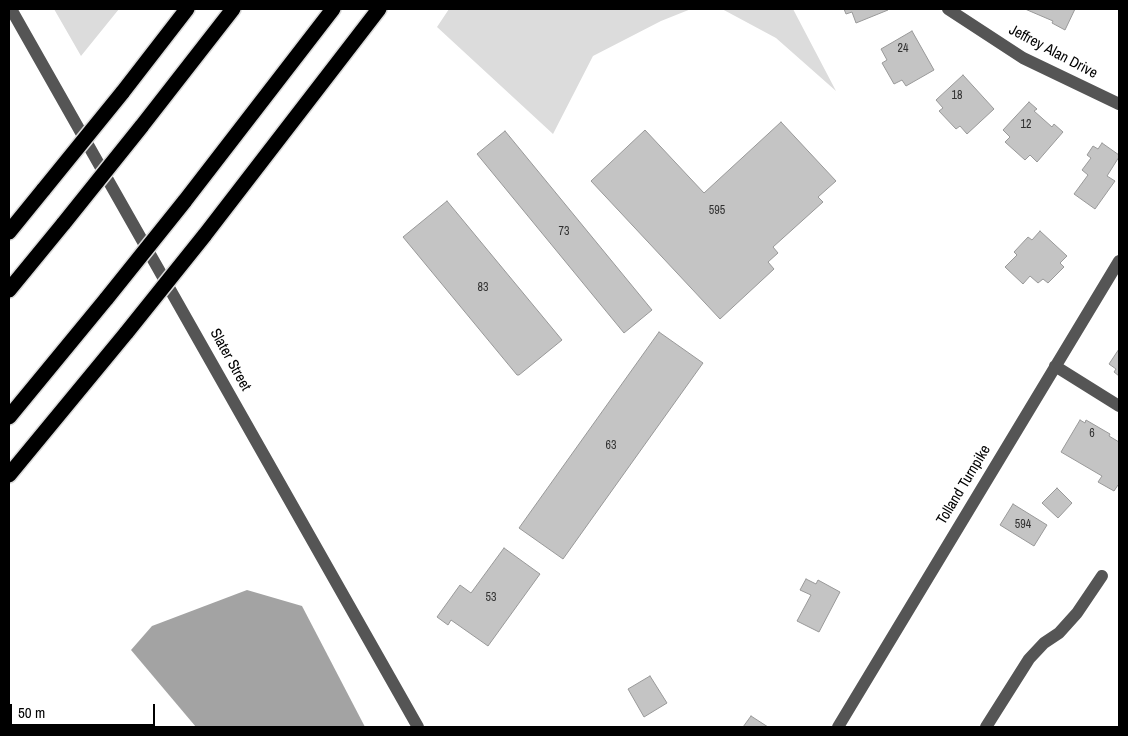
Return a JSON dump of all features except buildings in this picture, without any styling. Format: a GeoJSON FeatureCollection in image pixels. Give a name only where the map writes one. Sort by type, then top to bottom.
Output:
{"type":"FeatureCollection","features":[{"type":"Feature","properties":{"kind":"highway"},"geometry":{"type":"LineString","coordinates":[[9,232],[122,93],[187,9]]}},
{"type":"Feature","properties":{"kind":"highway"},"geometry":{"type":"LineString","coordinates":[[9,290],[141,127],[233,9]]}},
{"type":"Feature","properties":{"kind":"highway"},"geometry":{"type":"LineString","coordinates":[[9,417],[184,202],[333,9]]}},
{"type":"Feature","properties":{"kind":"highway"},"geometry":{"type":"LineString","coordinates":[[9,475],[204,236],[379,9]]}},
{"type":"Feature","properties":{"kind":"street","name":"Slater Street"},"geometry":{"type":"LineString","coordinates":[[11,9],[418,727]]}},
{"type":"Feature","properties":{"kind":"street","name":"Jeffrey Alan Drive"},"geometry":{"type":"LineString","coordinates":[[948,9],[1023,58],[1119,104]]}},
{"type":"Feature","properties":{"kind":"street","name":"Tolland Turnpike"},"geometry":{"type":"LineString","coordinates":[[838,727],[1119,261]]}},
{"type":"Feature","properties":{"kind":"street"},"geometry":{"type":"LineString","coordinates":[[1055,366],[1119,406]]}},
{"type":"Feature","properties":{"kind":"street"},"geometry":{"type":"LineString","coordinates":[[986,727],[1029,659],[1041,646],[1059,633],[1077,613],[1102,576]]}},
{"type":"Feature","properties":{"kind":"shaded area"},"geometry":{"type":"Polygon","coordinates":[[[54,9],[119,9],[81,56],[54,9]]]}},
{"type":"Feature","properties":{"kind":"shaded area"},"geometry":{"type":"Polygon","coordinates":[[[449,9],[691,9],[661,21],[593,56],[553,134],[437,27],[449,9]]]}},
{"type":"Feature","properties":{"kind":"shaded area"},"geometry":{"type":"Polygon","coordinates":[[[722,9],[793,9],[836,91],[776,38],[722,9]]]}},
{"type":"Feature","properties":{"kind":"shaded area"},"geometry":{"type":"Polygon","coordinates":[[[247,590],[302,606],[365,727],[196,727],[131,650],[152,626],[247,590]]]}}]}
